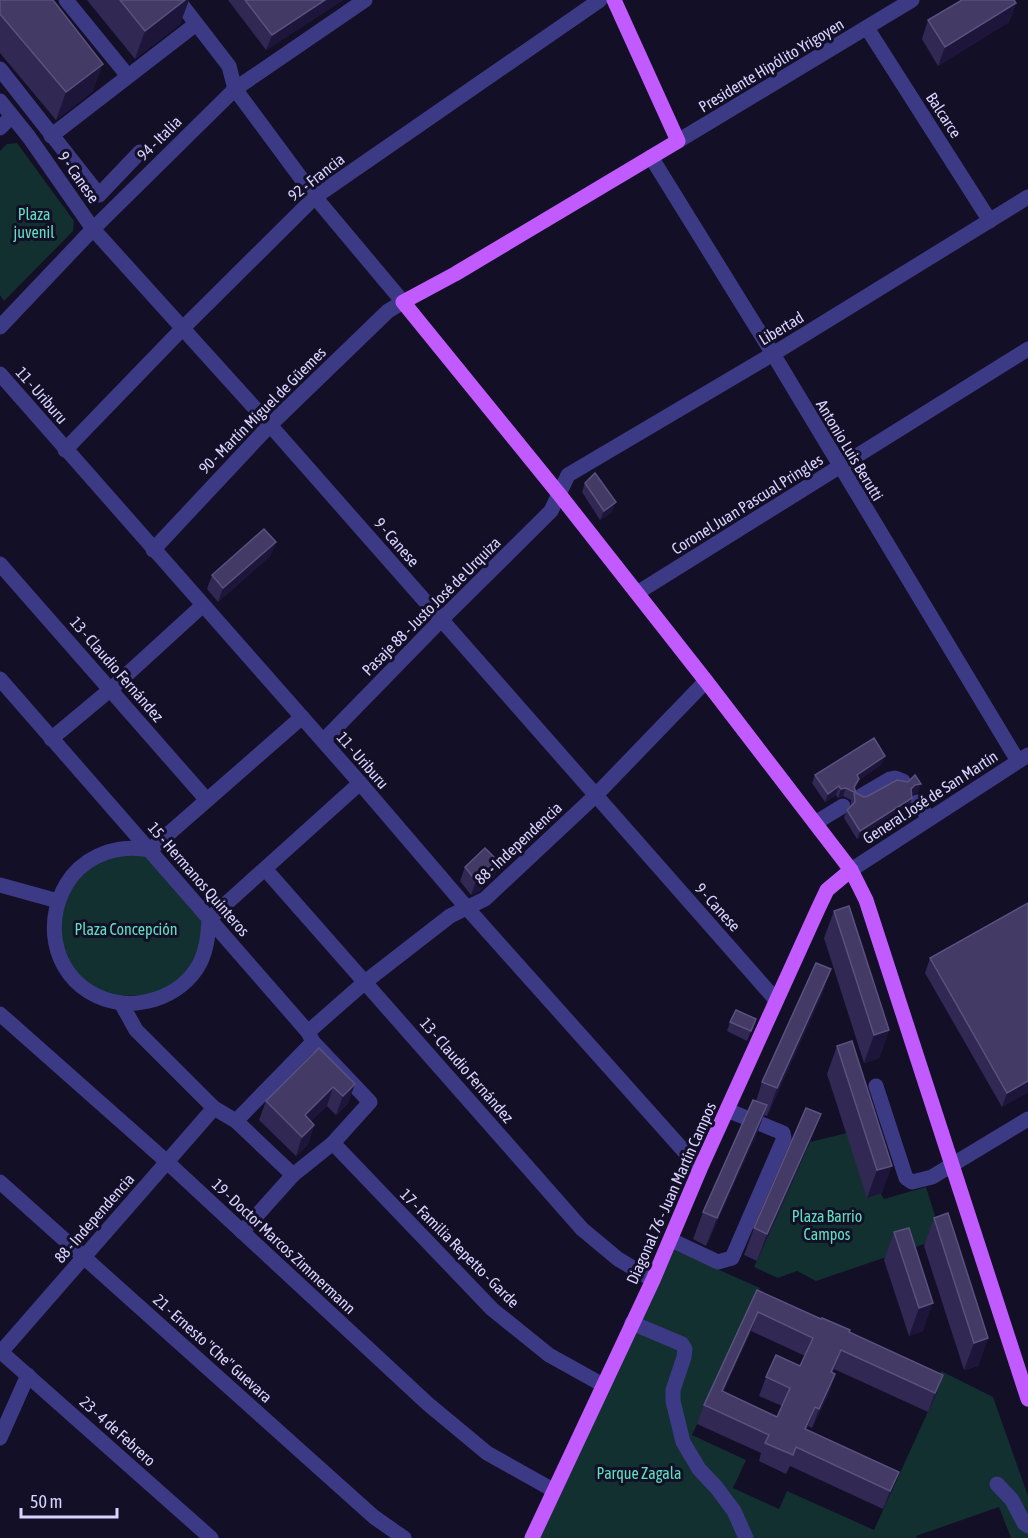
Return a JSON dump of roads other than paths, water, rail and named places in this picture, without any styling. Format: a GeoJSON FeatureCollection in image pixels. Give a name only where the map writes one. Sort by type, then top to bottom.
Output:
{"type":"FeatureCollection","features":[{"type":"Feature","properties":{"kind":"main road"},"geometry":{"type":"LineString","coordinates":[[614,0],[678,141],[403,302],[559,494],[851,870],[867,900],[1028,1399]]}},
{"type":"Feature","properties":{"kind":"main road","name":"Diagonal 76 - Juan Martín Campos"},"geometry":{"type":"LineString","coordinates":[[532,1538],[653,1280],[700,1169],[827,890],[851,870]]}},
{"type":"Feature","properties":{"kind":"street"},"geometry":{"type":"LineString","coordinates":[[66,0],[129,76]]}},
{"type":"Feature","properties":{"kind":"street"},"geometry":{"type":"LineString","coordinates":[[178,0],[229,66],[235,89],[315,197],[403,302]]}},
{"type":"Feature","properties":{"kind":"street","name":"94 - Italia"},"geometry":{"type":"LineString","coordinates":[[0,327],[93,229],[235,89],[365,0]]}},
{"type":"Feature","properties":{"kind":"street","name":"92 - Francia"},"geometry":{"type":"LineString","coordinates":[[65,450],[182,329],[315,197],[600,0]]}},
{"type":"Feature","properties":{"kind":"street","name":"Presidente Hipólito Yrigoyen"},"geometry":{"type":"LineString","coordinates":[[678,141],[912,0]]}},
{"type":"Feature","properties":{"kind":"street"},"geometry":{"type":"LineString","coordinates":[[51,136],[104,88],[129,76],[196,24]]}},
{"type":"Feature","properties":{"kind":"street","name":"Balcarce"},"geometry":{"type":"LineString","coordinates":[[867,28],[990,221]]}},
{"type":"Feature","properties":{"kind":"street"},"geometry":{"type":"LineString","coordinates":[[0,69],[99,195],[140,152]]}},
{"type":"Feature","properties":{"kind":"street","name":"9 - Canese"},"geometry":{"type":"LineString","coordinates":[[0,101],[29,137],[93,229],[270,425],[777,1000]]}},
{"type":"Feature","properties":{"kind":"street"},"geometry":{"type":"LineString","coordinates":[[0,128],[12,116]]}},
{"type":"Feature","properties":{"kind":"street","name":"Antonio Luis Berutti"},"geometry":{"type":"LineString","coordinates":[[651,157],[773,354],[839,467],[1023,758]]}},
{"type":"Feature","properties":{"kind":"street","name":"Libertad"},"geometry":{"type":"LineString","coordinates":[[559,494],[568,474],[773,354],[1028,197]]}},
{"type":"Feature","properties":{"kind":"street","name":"90 - Martín Miguel de Güemes"},"geometry":{"type":"LineString","coordinates":[[153,550],[270,425],[388,311],[403,302]]}},
{"type":"Feature","properties":{"kind":"street","name":"Coronel Juan Pascual Pringles"},"geometry":{"type":"LineString","coordinates":[[637,593],[1028,349]]}},
{"type":"Feature","properties":{"kind":"street","name":"11 - Uriburu"},"geometry":{"type":"LineString","coordinates":[[0,374],[467,908],[700,1169]]}},
{"type":"Feature","properties":{"kind":"street","name":"Pasaje 88 - Justo José de Urquiza"},"geometry":{"type":"LineString","coordinates":[[323,741],[551,511],[559,494]]}},
{"type":"Feature","properties":{"kind":"street","name":"13 - Claudio Fernández"},"geometry":{"type":"LineString","coordinates":[[0,564],[206,799]]}},
{"type":"Feature","properties":{"kind":"street"},"geometry":{"type":"LineString","coordinates":[[51,739],[111,689],[202,605]]}},
{"type":"Feature","properties":{"kind":"street","name":"15 - Hermanos Quinteros"},"geometry":{"type":"LineString","coordinates":[[0,679],[370,1102],[333,1143]]}},
{"type":"Feature","properties":{"kind":"street","name":"88 - Independencia"},"geometry":{"type":"LineString","coordinates":[[236,1121],[311,1037],[365,982],[450,916],[485,899],[595,796],[706,681]]}},
{"type":"Feature","properties":{"kind":"street"},"geometry":{"type":"LineString","coordinates":[[302,717],[150,850],[124,848],[100,854],[79,868],[63,888],[57,901],[54,937],[61,961],[76,981],[97,996],[121,1003],[144,1003],[166,995],[185,982],[199,964],[208,943],[209,919],[360,783]]}},
{"type":"Feature","properties":{"kind":"street","name":"General José de San Martín"},"geometry":{"type":"LineString","coordinates":[[851,870],[1023,758]]}},
{"type":"Feature","properties":{"kind":"street"},"geometry":{"type":"LineString","coordinates":[[861,796],[890,779],[903,781]]}},
{"type":"Feature","properties":{"kind":"street"},"geometry":{"type":"LineString","coordinates":[[917,802],[929,818]]}},
{"type":"Feature","properties":{"kind":"street"},"geometry":{"type":"LineString","coordinates":[[815,823],[843,806]]}},
{"type":"Feature","properties":{"kind":"street","name":"13 - Claudio Fernández"},"geometry":{"type":"LineString","coordinates":[[266,870],[582,1229],[618,1259],[653,1280]]}},
{"type":"Feature","properties":{"kind":"street"},"geometry":{"type":"LineString","coordinates":[[0,885],[57,901]]}},
{"type":"Feature","properties":{"kind":"street"},"geometry":{"type":"LineString","coordinates":[[121,1003],[136,1030],[214,1108],[236,1121],[293,1175]]}},
{"type":"Feature","properties":{"kind":"street","name":"19 - Doctor Marcos Zimmermann"},"geometry":{"type":"LineString","coordinates":[[0,1014],[166,1161],[445,1418],[487,1453],[553,1490]]}},
{"type":"Feature","properties":{"kind":"street"},"geometry":{"type":"LineString","coordinates":[[876,1086],[908,1181],[912,1182],[932,1177],[1028,1119]]}},
{"type":"Feature","properties":{"kind":"street","name":"88 - Independencia"},"geometry":{"type":"LineString","coordinates":[[1,1351],[214,1108]]}},
{"type":"Feature","properties":{"kind":"street"},"geometry":{"type":"LineString","coordinates":[[670,1240],[718,1262],[732,1258],[784,1138],[783,1132],[727,1110]]}},
{"type":"Feature","properties":{"kind":"street"},"geometry":{"type":"LineString","coordinates":[[242,1233],[293,1175],[333,1143]]}},
{"type":"Feature","properties":{"kind":"street","name":"17 - Familia Repetto - Garde"},"geometry":{"type":"LineString","coordinates":[[333,1143],[492,1309],[549,1355],[603,1385]]}},
{"type":"Feature","properties":{"kind":"street","name":"21 - Ernesto \"Che\" Guevara"},"geometry":{"type":"LineString","coordinates":[[0,1182],[374,1517],[404,1538]]}},
{"type":"Feature","properties":{"kind":"street"},"geometry":{"type":"LineString","coordinates":[[633,1323],[682,1344],[685,1349],[673,1390],[673,1401],[683,1442],[699,1469],[734,1511],[746,1538]]}},
{"type":"Feature","properties":{"kind":"street","name":"23 - 4 de Febrero"},"geometry":{"type":"LineString","coordinates":[[1,1351],[202,1535]]}},
{"type":"Feature","properties":{"kind":"street"},"geometry":{"type":"LineString","coordinates":[[0,1438],[28,1375]]}},
{"type":"Feature","properties":{"kind":"street"},"geometry":{"type":"LineString","coordinates":[[997,1485],[1012,1500],[1024,1523],[1028,1526]]}},
{"type":"Feature","properties":{"kind":"park label","name":"Plaza juvenil"},"geometry":{"type":"Point","coordinates":[34,223]}},
{"type":"Feature","properties":{"kind":"park label","name":"Plaza Concepción"},"geometry":{"type":"Point","coordinates":[126,929]}},
{"type":"Feature","properties":{"kind":"park label","name":"Plaza Barrio Campos"},"geometry":{"type":"Point","coordinates":[827,1225]}},
{"type":"Feature","properties":{"kind":"park label","name":"Parque Zagala"},"geometry":{"type":"Point","coordinates":[639,1473]}}]}
